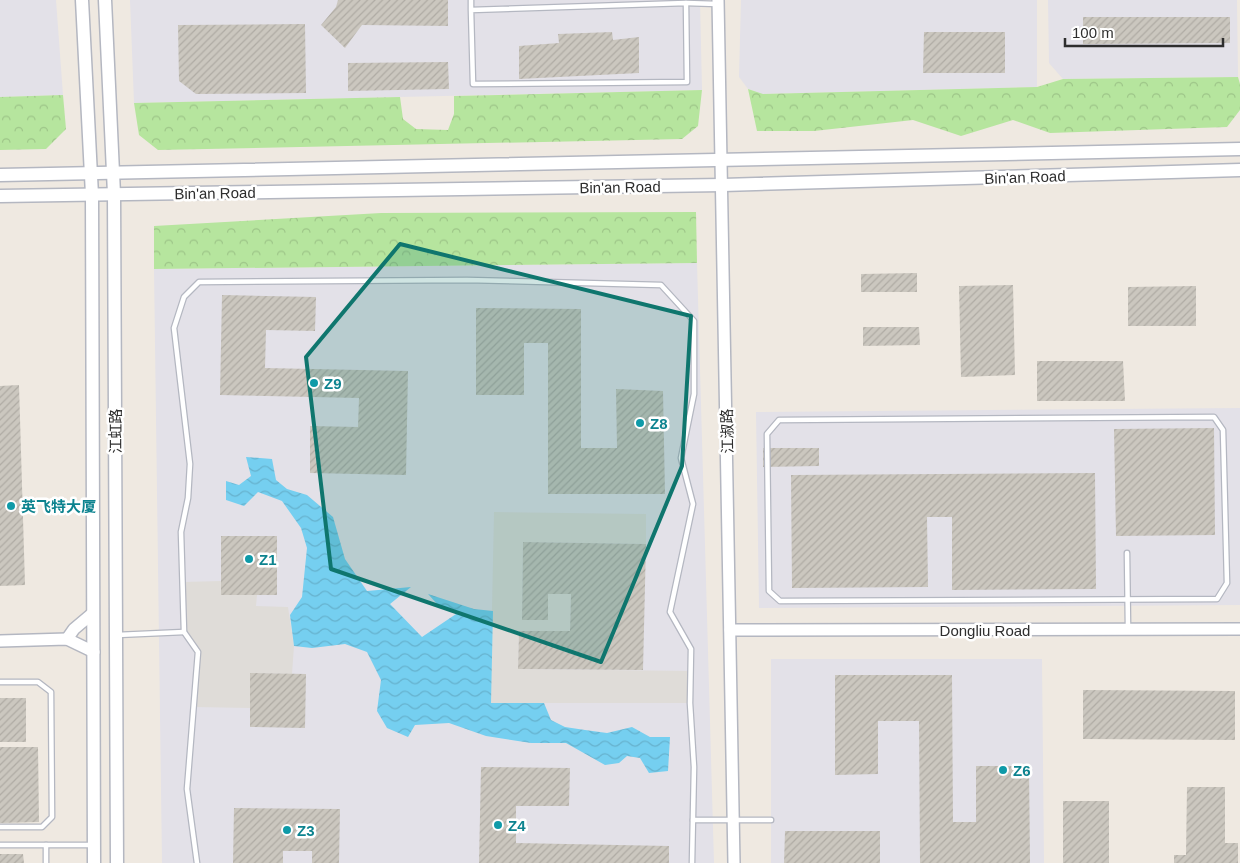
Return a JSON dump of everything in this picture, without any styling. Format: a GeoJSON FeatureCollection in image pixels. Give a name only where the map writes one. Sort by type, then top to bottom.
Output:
{"type":"FeatureCollection","features":[{"type":"Feature","properties":{"kind":"main road","name":"江虹路"},"geometry":{"type":"LineString","coordinates":[[82,0],[92,195],[94,863]]}},
{"type":"Feature","properties":{"kind":"main road","name":"江虹路"},"geometry":{"type":"LineString","coordinates":[[104,0],[114,194],[117,863]]}},
{"type":"Feature","properties":{"kind":"main road","name":"Bin'an Road"},"geometry":{"type":"LineString","coordinates":[[0,175],[1240,149]]}},
{"type":"Feature","properties":{"kind":"main road","name":"Bin'an Road"},"geometry":{"type":"LineString","coordinates":[[0,196],[723,186],[1240,170]]}},
{"type":"Feature","properties":{"kind":"street","name":"江淑路"},"geometry":{"type":"LineString","coordinates":[[718,2],[720,161],[723,186],[734,863]]}},
{"type":"Feature","properties":{"kind":"street"},"geometry":{"type":"LineString","coordinates":[[67,639],[74,629],[93,613]]}},
{"type":"Feature","properties":{"kind":"street","name":"Dongliu Road"},"geometry":{"type":"LineString","coordinates":[[730,630],[1240,629]]}},
{"type":"Feature","properties":{"kind":"street"},"geometry":{"type":"LineString","coordinates":[[0,641],[67,639],[94,652]]}},
{"type":"Feature","properties":{"kind":"lane"},"geometry":{"type":"LineString","coordinates":[[471,0],[473,84],[686,82],[686,3]]}},
{"type":"Feature","properties":{"kind":"lane"},"geometry":{"type":"LineString","coordinates":[[472,10],[718,2]]}},
{"type":"Feature","properties":{"kind":"lane"},"geometry":{"type":"LineString","coordinates":[[197,863],[187,789],[198,652],[184,632],[181,532],[188,498],[190,464],[174,328],[184,297],[200,282],[467,280],[661,285],[694,321],[694,394],[681,458],[693,504],[670,612],[691,649],[690,703],[694,766],[692,863]]}},
{"type":"Feature","properties":{"kind":"lane"},"geometry":{"type":"LineString","coordinates":[[1214,417],[1224,430],[1227,584],[1217,599],[1127,598],[780,601],[768,591],[767,434],[779,420],[1214,417]]}},
{"type":"Feature","properties":{"kind":"lane"},"geometry":{"type":"LineString","coordinates":[[1127,553],[1128,629]]}},
{"type":"Feature","properties":{"kind":"lane"},"geometry":{"type":"LineString","coordinates":[[116,636],[184,632]]}},
{"type":"Feature","properties":{"kind":"lane"},"geometry":{"type":"LineString","coordinates":[[0,682],[38,682],[51,692],[52,817],[42,827],[0,827]]}},
{"type":"Feature","properties":{"kind":"lane"},"geometry":{"type":"LineString","coordinates":[[693,820],[770,820]]}},
{"type":"Feature","properties":{"kind":"lane"},"geometry":{"type":"LineString","coordinates":[[46,845],[46,863]]}},
{"type":"Feature","properties":{"kind":"lane"},"geometry":{"type":"LineString","coordinates":[[0,846],[94,845]]}},
{"type":"Feature","properties":{"kind":"highlighted area"},"geometry":{"type":"Polygon","coordinates":[[[400,244],[691,316],[682,466],[601,662],[331,569],[306,357],[400,244]]]}},
{"type":"Feature","properties":{"kind":"shaded area"},"geometry":{"type":"Polygon","coordinates":[[[0,0],[56,0],[63,95],[0,97],[0,0]]]}},
{"type":"Feature","properties":{"kind":"shaded area"},"geometry":{"type":"Polygon","coordinates":[[[130,0],[700,0],[702,90],[134,103],[130,0]]]}},
{"type":"Feature","properties":{"kind":"shaded area"},"geometry":{"type":"Polygon","coordinates":[[[741,0],[1037,0],[1037,87],[762,94],[748,89],[739,77],[741,0]]]}},
{"type":"Feature","properties":{"kind":"shaded area"},"geometry":{"type":"Polygon","coordinates":[[[1048,0],[1237,0],[1238,77],[1063,79],[1049,63],[1048,0]]]}},
{"type":"Feature","properties":{"kind":"shaded area"},"geometry":{"type":"Polygon","coordinates":[[[697,263],[714,863],[162,863],[154,269],[697,263]]]}},
{"type":"Feature","properties":{"kind":"shaded area"},"geometry":{"type":"Polygon","coordinates":[[[1240,408],[1240,605],[759,608],[756,412],[1240,408]]]}},
{"type":"Feature","properties":{"kind":"shaded area"},"geometry":{"type":"Polygon","coordinates":[[[494,512],[646,514],[646,544],[523,542],[522,620],[547,620],[548,594],[571,594],[570,631],[519,631],[518,669],[692,671],[690,703],[490,703],[494,512]]]}},
{"type":"Feature","properties":{"kind":"shaded area"},"geometry":{"type":"Polygon","coordinates":[[[221,581],[257,595],[256,606],[288,607],[294,646],[292,674],[251,673],[250,708],[194,707],[198,652],[184,632],[183,582],[221,581]]]}},
{"type":"Feature","properties":{"kind":"shaded area"},"geometry":{"type":"Polygon","coordinates":[[[771,659],[1042,659],[1044,863],[771,863],[771,659]]]}},
{"type":"Feature","properties":{"kind":"green space"},"geometry":{"type":"Polygon","coordinates":[[[1238,77],[1240,84],[1240,110],[1227,127],[1050,133],[1013,120],[961,136],[913,120],[814,131],[757,131],[748,89],[763,94],[1037,87],[1063,79],[1238,77]]]}},
{"type":"Feature","properties":{"kind":"green space"},"geometry":{"type":"Polygon","coordinates":[[[702,90],[698,126],[682,139],[158,150],[139,135],[134,103],[400,97],[403,119],[416,129],[448,130],[454,114],[454,96],[702,90]]]}},
{"type":"Feature","properties":{"kind":"green space"},"geometry":{"type":"Polygon","coordinates":[[[63,95],[66,129],[46,149],[0,150],[0,97],[63,95]]]}},
{"type":"Feature","properties":{"kind":"green space"},"geometry":{"type":"Polygon","coordinates":[[[696,212],[697,263],[154,269],[154,226],[381,213],[696,212]]]}},
{"type":"Feature","properties":{"kind":"water"},"geometry":{"type":"Polygon","coordinates":[[[246,457],[272,459],[276,480],[287,489],[307,495],[333,517],[345,559],[367,591],[411,587],[390,604],[422,637],[456,614],[437,604],[428,594],[474,609],[493,611],[491,703],[544,703],[551,720],[565,727],[607,733],[632,727],[650,737],[670,737],[668,771],[649,773],[640,758],[627,756],[619,763],[605,765],[566,743],[531,743],[486,736],[449,723],[415,725],[408,737],[387,728],[377,711],[381,680],[367,652],[345,644],[312,648],[294,646],[290,615],[302,597],[307,548],[301,528],[282,501],[258,492],[244,506],[226,500],[226,481],[239,485],[251,476],[246,457]]]}},
{"type":"Feature","properties":{"kind":"building"},"geometry":{"type":"Polygon","coordinates":[[[338,0],[448,0],[448,26],[362,25],[345,48],[321,25],[336,7],[338,0]]]}},
{"type":"Feature","properties":{"kind":"building"},"geometry":{"type":"Polygon","coordinates":[[[1083,17],[1230,17],[1230,43],[1083,44],[1083,17]]]}},
{"type":"Feature","properties":{"kind":"building"},"geometry":{"type":"Polygon","coordinates":[[[305,24],[306,93],[196,94],[179,81],[178,25],[305,24]]]}},
{"type":"Feature","properties":{"kind":"building"},"geometry":{"type":"Polygon","coordinates":[[[612,32],[613,40],[639,37],[639,73],[519,79],[519,46],[559,43],[558,34],[612,32]]]}},
{"type":"Feature","properties":{"kind":"building"},"geometry":{"type":"Polygon","coordinates":[[[924,32],[1005,32],[1005,73],[923,73],[924,32]]]}},
{"type":"Feature","properties":{"kind":"building"},"geometry":{"type":"Polygon","coordinates":[[[448,62],[449,89],[348,91],[348,63],[448,62]]]}},
{"type":"Feature","properties":{"kind":"building"},"geometry":{"type":"Polygon","coordinates":[[[917,273],[917,292],[861,292],[861,274],[917,273]]]}},
{"type":"Feature","properties":{"kind":"building"},"geometry":{"type":"Polygon","coordinates":[[[1013,285],[1015,375],[961,377],[959,286],[1013,285]]]}},
{"type":"Feature","properties":{"kind":"building"},"geometry":{"type":"Polygon","coordinates":[[[1196,286],[1196,326],[1128,326],[1128,287],[1196,286]]]}},
{"type":"Feature","properties":{"kind":"building","name":"Z9"},"geometry":{"type":"Polygon","coordinates":[[[222,295],[316,297],[315,331],[266,330],[265,368],[408,371],[406,475],[310,473],[310,426],[358,427],[359,398],[220,395],[222,295]]]}},
{"type":"Feature","properties":{"kind":"building","name":"Z8"},"geometry":{"type":"Polygon","coordinates":[[[476,308],[581,309],[581,448],[617,448],[616,389],[663,391],[665,494],[548,494],[548,343],[524,343],[524,395],[476,395],[476,308]]]}},
{"type":"Feature","properties":{"kind":"building"},"geometry":{"type":"Polygon","coordinates":[[[863,327],[919,327],[920,345],[863,346],[863,327]]]}},
{"type":"Feature","properties":{"kind":"building"},"geometry":{"type":"Polygon","coordinates":[[[1037,361],[1123,361],[1125,401],[1037,401],[1037,361]]]}},
{"type":"Feature","properties":{"kind":"building","name":"英飞特大厦"},"geometry":{"type":"Polygon","coordinates":[[[19,385],[25,585],[0,586],[0,386],[19,385]]]}},
{"type":"Feature","properties":{"kind":"building"},"geometry":{"type":"Polygon","coordinates":[[[1214,428],[1215,535],[1116,536],[1114,429],[1214,428]]]}},
{"type":"Feature","properties":{"kind":"building"},"geometry":{"type":"Polygon","coordinates":[[[763,448],[819,448],[819,466],[763,467],[763,448]]]}},
{"type":"Feature","properties":{"kind":"building"},"geometry":{"type":"Polygon","coordinates":[[[1095,473],[1096,589],[952,590],[952,517],[927,517],[928,587],[792,588],[791,475],[1095,473]]]}},
{"type":"Feature","properties":{"kind":"building","name":"Z1"},"geometry":{"type":"Polygon","coordinates":[[[221,536],[277,536],[277,595],[221,595],[221,536]]]}},
{"type":"Feature","properties":{"kind":"building"},"geometry":{"type":"Polygon","coordinates":[[[523,542],[646,544],[643,670],[518,669],[519,631],[570,631],[571,594],[548,594],[548,620],[522,620],[523,542]]]}},
{"type":"Feature","properties":{"kind":"building"},"geometry":{"type":"Polygon","coordinates":[[[250,673],[306,674],[305,728],[250,727],[250,673]]]}},
{"type":"Feature","properties":{"kind":"building","name":"Z6"},"geometry":{"type":"Polygon","coordinates":[[[835,675],[952,675],[953,822],[976,822],[976,766],[1029,766],[1030,863],[920,863],[919,721],[878,721],[878,774],[835,775],[835,675]]]}},
{"type":"Feature","properties":{"kind":"building"},"geometry":{"type":"Polygon","coordinates":[[[1083,690],[1235,691],[1235,740],[1083,739],[1083,690]]]}},
{"type":"Feature","properties":{"kind":"building"},"geometry":{"type":"Polygon","coordinates":[[[0,698],[26,698],[26,742],[0,742],[0,698]]]}},
{"type":"Feature","properties":{"kind":"building"},"geometry":{"type":"Polygon","coordinates":[[[0,747],[38,747],[39,822],[0,823],[0,747]]]}},
{"type":"Feature","properties":{"kind":"building","name":"Z4"},"geometry":{"type":"Polygon","coordinates":[[[481,767],[570,768],[569,806],[516,806],[516,843],[669,846],[669,863],[479,863],[481,767]]]}},
{"type":"Feature","properties":{"kind":"building"},"geometry":{"type":"Polygon","coordinates":[[[1187,787],[1225,787],[1225,843],[1238,843],[1238,863],[1174,863],[1174,855],[1186,855],[1187,787]]]}},
{"type":"Feature","properties":{"kind":"building"},"geometry":{"type":"Polygon","coordinates":[[[1063,801],[1109,801],[1109,863],[1063,863],[1063,801]]]}},
{"type":"Feature","properties":{"kind":"building","name":"Z3"},"geometry":{"type":"Polygon","coordinates":[[[234,808],[340,809],[339,863],[312,863],[312,851],[283,851],[283,863],[233,863],[234,808]]]}},
{"type":"Feature","properties":{"kind":"building"},"geometry":{"type":"Polygon","coordinates":[[[785,831],[880,831],[880,863],[784,863],[785,831]]]}},
{"type":"Feature","properties":{"kind":"building"},"geometry":{"type":"Polygon","coordinates":[[[0,854],[23,854],[24,863],[0,863],[0,854]]]}},
{"type":"Feature","properties":{"kind":"place","name":"Z9"},"geometry":{"type":"Point","coordinates":[314,383]}},
{"type":"Feature","properties":{"kind":"place","name":"Z8"},"geometry":{"type":"Point","coordinates":[640,423]}},
{"type":"Feature","properties":{"kind":"place","name":"英飞特大厦"},"geometry":{"type":"Point","coordinates":[11,506]}},
{"type":"Feature","properties":{"kind":"place","name":"Z1"},"geometry":{"type":"Point","coordinates":[249,559]}},
{"type":"Feature","properties":{"kind":"place","name":"Z6"},"geometry":{"type":"Point","coordinates":[1003,770]}},
{"type":"Feature","properties":{"kind":"place","name":"Z4"},"geometry":{"type":"Point","coordinates":[498,825]}},
{"type":"Feature","properties":{"kind":"place","name":"Z3"},"geometry":{"type":"Point","coordinates":[287,830]}}]}
